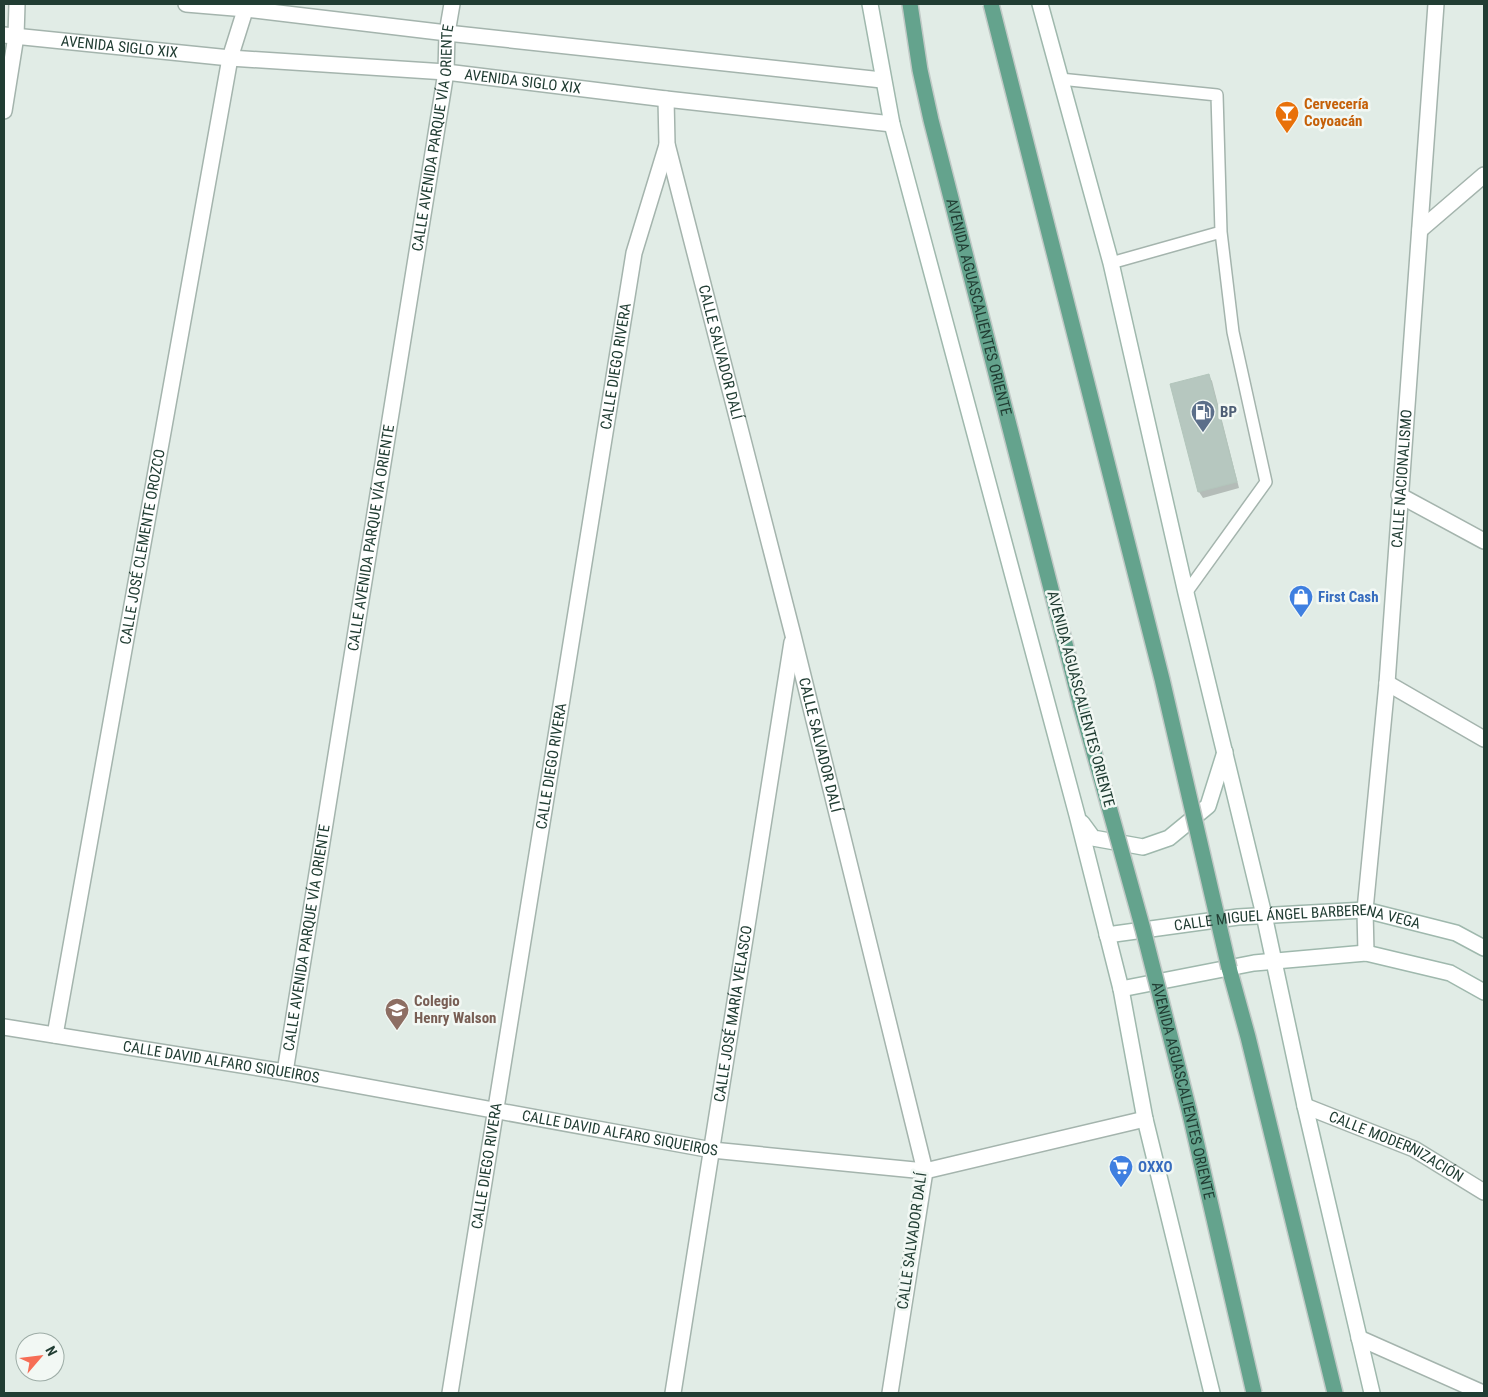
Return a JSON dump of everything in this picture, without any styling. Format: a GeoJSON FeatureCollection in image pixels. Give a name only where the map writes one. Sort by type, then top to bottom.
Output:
{"type":"FeatureCollection","features":[{"type":"Feature","properties":{"kind":"main road","name":"AVENIDA AGUASCALIENTES ORIENTE"},"geometry":{"type":"LineString","coordinates":[[910,4],[920,70],[931,120],[1079,696],[1146,937],[1189,1110],[1254,1393]]}},
{"type":"Feature","properties":{"kind":"main road"},"geometry":{"type":"LineString","coordinates":[[991,4],[1159,670],[1229,968],[1248,1037],[1335,1393]]}},
{"type":"Feature","properties":{"kind":"street"},"geometry":{"type":"LineString","coordinates":[[4,111],[10,35],[17,4]]}},
{"type":"Feature","properties":{"kind":"street"},"geometry":{"type":"LineString","coordinates":[[186,4],[246,6],[447,33],[882,80]]}},
{"type":"Feature","properties":{"kind":"street","name":"CALLE AVENIDA PARQUE VÍA ORIENTE"},"geometry":{"type":"LineString","coordinates":[[285,1072],[446,72],[447,33],[452,4]]}},
{"type":"Feature","properties":{"kind":"street"},"geometry":{"type":"LineString","coordinates":[[870,4],[882,80],[892,124],[1077,815],[1121,989],[1145,1119],[1212,1393]]}},
{"type":"Feature","properties":{"kind":"street"},"geometry":{"type":"LineString","coordinates":[[1040,4],[1110,263],[1186,593],[1275,961],[1305,1106],[1372,1393]]}},
{"type":"Feature","properties":{"kind":"street","name":"CALLE NACIONALISMO"},"geometry":{"type":"LineString","coordinates":[[1366,953],[1365,910],[1387,683],[1399,495],[1436,4]]}},
{"type":"Feature","properties":{"kind":"street","name":"CALLE JOSÉ CLEMENTE OROZCO"},"geometry":{"type":"LineString","coordinates":[[55,1035],[230,58],[246,6]]}},
{"type":"Feature","properties":{"kind":"street","name":"AVENIDA SIGLO XIX"},"geometry":{"type":"LineString","coordinates":[[10,35],[230,58],[446,72],[666,100],[892,124]]}},
{"type":"Feature","properties":{"kind":"street","name":"CALLE SALVADOR DALÍ"},"geometry":{"type":"LineString","coordinates":[[666,100],[667,144],[794,635],[924,1171],[890,1393]]}},
{"type":"Feature","properties":{"kind":"street","name":"CALLE DIEGO RIVERA"},"geometry":{"type":"LineString","coordinates":[[450,1393],[634,252],[667,144]]}},
{"type":"Feature","properties":{"kind":"street"},"geometry":{"type":"LineString","coordinates":[[1420,230],[1484,175]]}},
{"type":"Feature","properties":{"kind":"street"},"geometry":{"type":"LineString","coordinates":[[1399,495],[1484,541]]}},
{"type":"Feature","properties":{"kind":"street","name":"CALLE JOSÉ MARÍA VELASCO"},"geometry":{"type":"LineString","coordinates":[[673,1393],[794,635]]}},
{"type":"Feature","properties":{"kind":"street"},"geometry":{"type":"LineString","coordinates":[[1387,683],[1484,739]]}},
{"type":"Feature","properties":{"kind":"street"},"geometry":{"type":"LineString","coordinates":[[1077,815],[1093,838],[1143,847],[1169,838],[1208,806],[1225,752]]}},
{"type":"Feature","properties":{"kind":"street","name":"CALLE MIGUEL ÁNGEL BARBERENA VEGA"},"geometry":{"type":"LineString","coordinates":[[1107,936],[1264,914],[1365,910],[1456,933],[1484,948]]}},
{"type":"Feature","properties":{"kind":"street","name":"CALLE MIGUEL ÁNGEL BARBERENA VEGA"},"geometry":{"type":"LineString","coordinates":[[1121,989],[1275,961],[1366,953],[1450,973],[1484,992]]}},
{"type":"Feature","properties":{"kind":"street","name":"CALLE DAVID ALFARO SIQUEIROS"},"geometry":{"type":"LineString","coordinates":[[4,1027],[285,1072],[712,1150],[924,1171],[1145,1119]]}},
{"type":"Feature","properties":{"kind":"street","name":"CALLE MODERNIZACIÓN"},"geometry":{"type":"LineString","coordinates":[[1305,1106],[1414,1149],[1484,1192]]}},
{"type":"Feature","properties":{"kind":"street"},"geometry":{"type":"LineString","coordinates":[[1359,1338],[1484,1393]]}},
{"type":"Feature","properties":{"kind":"lane"},"geometry":{"type":"LineString","coordinates":[[1060,79],[1216,95],[1221,232],[1234,332],[1266,482],[1186,593]]}},
{"type":"Feature","properties":{"kind":"lane"},"geometry":{"type":"LineString","coordinates":[[1110,263],[1221,232]]}},
{"type":"Feature","properties":{"kind":"building","name":"BP"},"geometry":{"type":"Polygon","coordinates":[[[1209,374],[1237,482],[1198,492],[1170,384],[1209,374]]]}},
{"type":"Feature","properties":{"kind":"place","name":"Cervecería Coyoacán"},"geometry":{"type":"Point","coordinates":[1287,134]}},
{"type":"Feature","properties":{"kind":"place","name":"BP"},"geometry":{"type":"Point","coordinates":[1203,433]}},
{"type":"Feature","properties":{"kind":"place","name":"First Cash"},"geometry":{"type":"Point","coordinates":[1301,618]}},
{"type":"Feature","properties":{"kind":"place","name":"Colegio Henry Walson"},"geometry":{"type":"Point","coordinates":[397,1031]}},
{"type":"Feature","properties":{"kind":"place","name":"OXXO"},"geometry":{"type":"Point","coordinates":[1121,1188]}}]}
